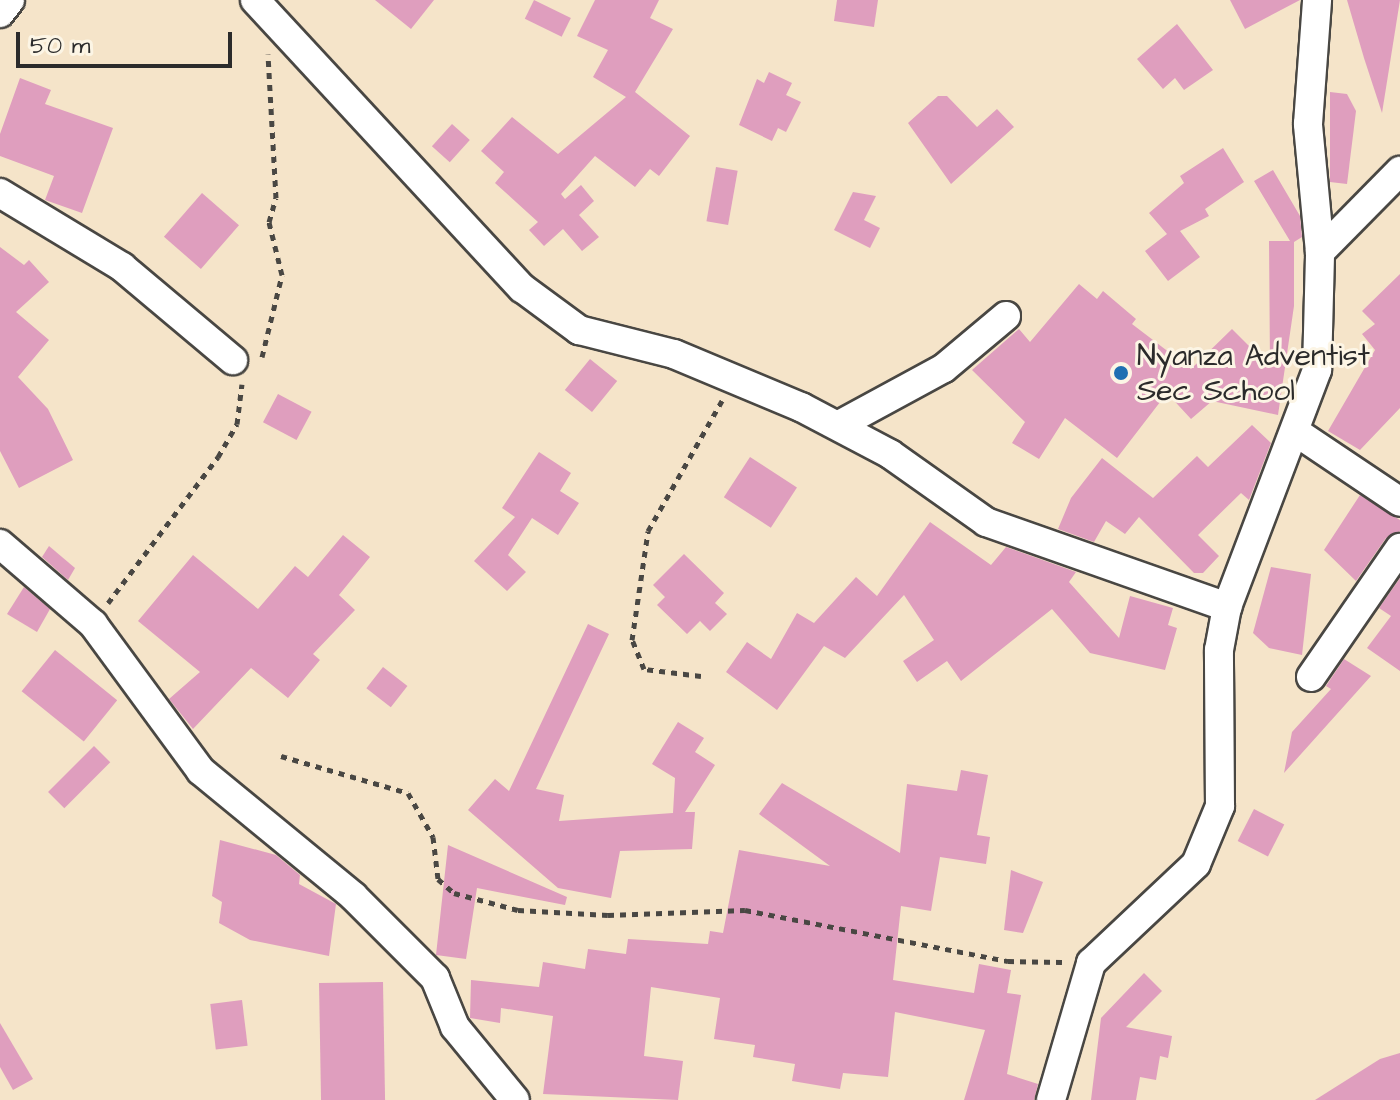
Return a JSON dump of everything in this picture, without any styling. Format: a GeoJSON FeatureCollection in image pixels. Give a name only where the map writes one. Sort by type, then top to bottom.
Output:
{"type":"FeatureCollection","features":[{"type":"Feature","properties":{"kind":"street"},"geometry":{"type":"LineString","coordinates":[[0,13],[10,0]]}},
{"type":"Feature","properties":{"kind":"street"},"geometry":{"type":"LineString","coordinates":[[1051,1100],[1091,963],[1196,864],[1210,839],[1220,806],[1219,650],[1227,607],[1317,370],[1320,252],[1308,124],[1317,0]]}},
{"type":"Feature","properties":{"kind":"street"},"geometry":{"type":"LineString","coordinates":[[263,9],[554,314],[579,330],[733,379],[839,425],[986,522],[1227,607]]}},
{"type":"Feature","properties":{"kind":"street"},"geometry":{"type":"LineString","coordinates":[[1320,252],[1400,171]]}},
{"type":"Feature","properties":{"kind":"street"},"geometry":{"type":"LineString","coordinates":[[0,193],[122,267],[246,370]]}},
{"type":"Feature","properties":{"kind":"street"},"geometry":{"type":"LineString","coordinates":[[839,425],[944,368],[1006,316]]}},
{"type":"Feature","properties":{"kind":"street"},"geometry":{"type":"LineString","coordinates":[[1296,432],[1399,498]]}},
{"type":"Feature","properties":{"kind":"street"},"geometry":{"type":"LineString","coordinates":[[0,544],[93,624],[201,771],[353,896],[435,978],[455,1027],[515,1100]]}},
{"type":"Feature","properties":{"kind":"street"},"geometry":{"type":"LineString","coordinates":[[1311,677],[1400,548]]}},
{"type":"Feature","properties":{"kind":"path"},"geometry":{"type":"LineString","coordinates":[[93,624],[201,482],[237,424],[246,370],[282,275],[269,222],[276,198],[265,87],[263,9]]}},
{"type":"Feature","properties":{"kind":"path"},"geometry":{"type":"LineString","coordinates":[[242,393],[246,370]]}},
{"type":"Feature","properties":{"kind":"path"},"geometry":{"type":"LineString","coordinates":[[701,676],[644,669],[632,640],[648,531],[670,503],[733,379]]}},
{"type":"Feature","properties":{"kind":"path"},"geometry":{"type":"LineString","coordinates":[[281,756],[400,787],[423,810],[440,885],[518,910],[608,915],[730,909],[1008,961],[1091,963]]}},
{"type":"Feature","properties":{"kind":"building"},"geometry":{"type":"Polygon","coordinates":[[[375,0],[434,0],[411,29],[375,0]]]}},
{"type":"Feature","properties":{"kind":"building"},"geometry":{"type":"Polygon","coordinates":[[[534,0],[571,18],[562,37],[525,19],[534,0]]]}},
{"type":"Feature","properties":{"kind":"building"},"geometry":{"type":"Polygon","coordinates":[[[595,0],[659,0],[650,18],[673,29],[635,92],[690,136],[659,176],[650,169],[635,187],[595,156],[561,194],[565,199],[581,185],[594,201],[579,215],[599,237],[582,251],[563,229],[544,246],[529,230],[538,222],[495,183],[504,172],[481,151],[512,117],[558,154],[626,97],[593,77],[608,50],[577,36],[595,0]]]}},
{"type":"Feature","properties":{"kind":"building"},"geometry":{"type":"Polygon","coordinates":[[[837,0],[878,0],[874,27],[834,21],[837,0]]]}},
{"type":"Feature","properties":{"kind":"building"},"geometry":{"type":"Polygon","coordinates":[[[1230,0],[1300,0],[1245,29],[1230,0]]]}},
{"type":"Feature","properties":{"kind":"building"},"geometry":{"type":"Polygon","coordinates":[[[1347,0],[1400,0],[1382,113],[1364,58],[1347,0]]]}},
{"type":"Feature","properties":{"kind":"building"},"geometry":{"type":"Polygon","coordinates":[[[1177,24],[1213,70],[1184,90],[1175,78],[1163,89],[1137,59],[1177,24]]]}},
{"type":"Feature","properties":{"kind":"building"},"geometry":{"type":"Polygon","coordinates":[[[769,72],[792,83],[786,95],[801,102],[786,132],[778,128],[772,141],[739,125],[757,79],[764,83],[769,72]]]}},
{"type":"Feature","properties":{"kind":"building"},"geometry":{"type":"Polygon","coordinates":[[[20,78],[51,90],[45,104],[113,128],[82,213],[45,200],[54,176],[0,156],[0,134],[20,78]]]}},
{"type":"Feature","properties":{"kind":"building"},"geometry":{"type":"Polygon","coordinates":[[[1330,92],[1347,94],[1356,111],[1347,184],[1330,182],[1330,92]]]}},
{"type":"Feature","properties":{"kind":"building"},"geometry":{"type":"Polygon","coordinates":[[[938,96],[947,96],[977,127],[997,109],[1014,127],[951,184],[908,123],[938,96]]]}},
{"type":"Feature","properties":{"kind":"building"},"geometry":{"type":"Polygon","coordinates":[[[452,124],[470,140],[450,162],[432,146],[452,124]]]}},
{"type":"Feature","properties":{"kind":"building"},"geometry":{"type":"Polygon","coordinates":[[[1223,148],[1244,182],[1205,209],[1209,216],[1180,231],[1200,257],[1168,281],[1145,251],[1167,234],[1149,213],[1184,183],[1180,176],[1223,148]]]}},
{"type":"Feature","properties":{"kind":"building"},"geometry":{"type":"Polygon","coordinates":[[[716,167],[738,171],[728,225],[706,221],[716,167]]]}},
{"type":"Feature","properties":{"kind":"building"},"geometry":{"type":"Polygon","coordinates":[[[1273,170],[1300,216],[1302,237],[1294,242],[1294,306],[1278,415],[1212,401],[1191,419],[1167,393],[1117,458],[1065,418],[1039,459],[1012,443],[1025,422],[972,370],[1019,329],[1030,342],[1079,284],[1097,299],[1103,291],[1136,319],[1132,324],[1191,369],[1232,329],[1270,367],[1269,241],[1290,241],[1254,181],[1273,170]]]}},
{"type":"Feature","properties":{"kind":"building"},"geometry":{"type":"Polygon","coordinates":[[[853,192],[876,196],[864,220],[880,228],[870,248],[834,230],[853,192]]]}},
{"type":"Feature","properties":{"kind":"building"},"geometry":{"type":"Polygon","coordinates":[[[202,193],[239,225],[201,269],[164,237],[202,193]]]}},
{"type":"Feature","properties":{"kind":"building"},"geometry":{"type":"Polygon","coordinates":[[[0,247],[24,265],[29,260],[49,282],[16,312],[49,340],[18,377],[48,409],[73,460],[19,488],[0,451],[0,247]]]}},
{"type":"Feature","properties":{"kind":"building"},"geometry":{"type":"Polygon","coordinates":[[[1400,274],[1400,408],[1360,450],[1328,431],[1375,350],[1362,334],[1375,324],[1362,311],[1400,274]]]}},
{"type":"Feature","properties":{"kind":"building"},"geometry":{"type":"Polygon","coordinates":[[[590,359],[617,381],[592,412],[565,390],[590,359]]]}},
{"type":"Feature","properties":{"kind":"building"},"geometry":{"type":"Polygon","coordinates":[[[278,394],[312,412],[297,440],[263,422],[278,394]]]}},
{"type":"Feature","properties":{"kind":"building"},"geometry":{"type":"Polygon","coordinates":[[[1252,425],[1271,443],[1249,500],[1241,493],[1198,535],[1219,556],[1203,573],[1194,573],[1139,517],[1125,534],[1106,521],[1094,542],[1058,529],[1071,498],[1102,458],[1153,498],[1197,456],[1208,467],[1252,425]]]}},
{"type":"Feature","properties":{"kind":"building"},"geometry":{"type":"Polygon","coordinates":[[[539,452],[571,473],[560,491],[579,503],[558,535],[532,518],[508,555],[526,572],[507,591],[474,561],[515,517],[502,508],[539,452]]]}},
{"type":"Feature","properties":{"kind":"building"},"geometry":{"type":"Polygon","coordinates":[[[750,457],[797,487],[771,528],[724,497],[750,457]]]}},
{"type":"Feature","properties":{"kind":"building"},"geometry":{"type":"Polygon","coordinates":[[[1360,495],[1400,520],[1400,531],[1386,538],[1356,581],[1324,550],[1360,495]]]}},
{"type":"Feature","properties":{"kind":"building"},"geometry":{"type":"Polygon","coordinates":[[[930,522],[991,565],[1006,547],[1076,572],[1069,582],[1119,638],[1130,596],[1173,608],[1168,625],[1177,628],[1165,670],[1090,653],[1052,609],[961,681],[947,661],[917,682],[903,661],[934,640],[904,595],[845,658],[824,646],[777,710],[726,672],[747,642],[771,659],[797,613],[814,623],[856,577],[877,596],[930,522]]]}},
{"type":"Feature","properties":{"kind":"building"},"geometry":{"type":"Polygon","coordinates":[[[343,535],[370,557],[339,595],[355,610],[313,654],[320,660],[288,698],[251,668],[193,729],[169,699],[200,672],[138,621],[193,555],[258,609],[295,566],[308,577],[343,535]]]}},
{"type":"Feature","properties":{"kind":"building"},"geometry":{"type":"Polygon","coordinates":[[[49,546],[75,568],[68,580],[42,557],[49,546]]]}},
{"type":"Feature","properties":{"kind":"building"},"geometry":{"type":"Polygon","coordinates":[[[684,554],[724,593],[715,603],[727,614],[710,631],[700,621],[687,634],[657,605],[665,597],[653,585],[684,554]]]}},
{"type":"Feature","properties":{"kind":"building"},"geometry":{"type":"Polygon","coordinates":[[[1271,567],[1311,574],[1302,655],[1269,648],[1253,633],[1271,567]]]}},
{"type":"Feature","properties":{"kind":"building"},"geometry":{"type":"Polygon","coordinates":[[[1400,578],[1400,671],[1367,648],[1391,616],[1379,608],[1400,578]]]}},
{"type":"Feature","properties":{"kind":"building"},"geometry":{"type":"Polygon","coordinates":[[[24,587],[50,609],[37,632],[7,614],[24,587]]]}},
{"type":"Feature","properties":{"kind":"building"},"geometry":{"type":"Polygon","coordinates":[[[588,624],[609,634],[536,789],[564,795],[559,821],[673,813],[675,778],[652,764],[678,722],[704,738],[695,752],[715,765],[685,812],[695,812],[692,849],[620,851],[611,898],[558,888],[468,810],[495,779],[509,791],[588,624]]]}},
{"type":"Feature","properties":{"kind":"building"},"geometry":{"type":"Polygon","coordinates":[[[55,650],[117,700],[84,742],[22,691],[55,650]]]}},
{"type":"Feature","properties":{"kind":"building"},"geometry":{"type":"Polygon","coordinates":[[[1344,659],[1371,676],[1284,773],[1292,732],[1331,689],[1326,686],[1344,659]]]}},
{"type":"Feature","properties":{"kind":"building"},"geometry":{"type":"Polygon","coordinates":[[[383,667],[407,686],[391,707],[366,688],[383,667]]]}},
{"type":"Feature","properties":{"kind":"building"},"geometry":{"type":"Polygon","coordinates":[[[94,746],[110,762],[64,808],[48,792],[94,746]]]}},
{"type":"Feature","properties":{"kind":"building"},"geometry":{"type":"Polygon","coordinates":[[[961,770],[988,775],[977,835],[990,837],[986,864],[940,857],[931,911],[901,906],[893,980],[974,993],[979,964],[1011,970],[1007,993],[1021,995],[1007,1074],[1038,1084],[1034,1100],[964,1100],[985,1030],[895,1012],[888,1077],[843,1073],[840,1089],[792,1081],[795,1064],[753,1057],[755,1045],[714,1039],[720,998],[651,987],[644,1056],[683,1061],[678,1100],[543,1094],[553,1016],[501,1008],[500,1023],[470,1018],[471,980],[539,987],[543,962],[585,969],[588,949],[626,954],[628,939],[708,944],[710,931],[723,933],[739,850],[830,866],[759,814],[782,783],[900,853],[907,784],[957,791],[961,770]]]}},
{"type":"Feature","properties":{"kind":"building"},"geometry":{"type":"Polygon","coordinates":[[[1254,809],[1284,824],[1268,857],[1238,841],[1254,809]]]}},
{"type":"Feature","properties":{"kind":"building"},"geometry":{"type":"Polygon","coordinates":[[[220,840],[276,855],[300,875],[299,884],[336,904],[329,956],[250,940],[219,923],[222,902],[212,896],[220,840]]]}},
{"type":"Feature","properties":{"kind":"building"},"geometry":{"type":"Polygon","coordinates":[[[448,845],[567,897],[565,905],[477,888],[466,959],[436,955],[448,845]]]}},
{"type":"Feature","properties":{"kind":"building"},"geometry":{"type":"Polygon","coordinates":[[[1011,870],[1043,882],[1023,933],[1004,930],[1011,870]]]}},
{"type":"Feature","properties":{"kind":"building"},"geometry":{"type":"Polygon","coordinates":[[[1144,973],[1162,991],[1126,1027],[1172,1036],[1168,1058],[1160,1056],[1156,1080],[1140,1077],[1136,1100],[1091,1100],[1101,1018],[1144,973]]]}},
{"type":"Feature","properties":{"kind":"building"},"geometry":{"type":"Polygon","coordinates":[[[383,982],[385,1100],[321,1100],[319,983],[383,982]]]}},
{"type":"Feature","properties":{"kind":"building"},"geometry":{"type":"Polygon","coordinates":[[[242,1000],[248,1046],[216,1050],[210,1004],[242,1000]]]}},
{"type":"Feature","properties":{"kind":"building"},"geometry":{"type":"Polygon","coordinates":[[[0,1023],[33,1079],[13,1090],[0,1067],[0,1023]]]}},
{"type":"Feature","properties":{"kind":"building"},"geometry":{"type":"Polygon","coordinates":[[[1400,1053],[1400,1100],[1315,1100],[1380,1059],[1400,1053]]]}},
{"type":"Feature","properties":{"kind":"place","name":"Nyanza Adventist Sec School"},"geometry":{"type":"Point","coordinates":[1121,373]}}]}
